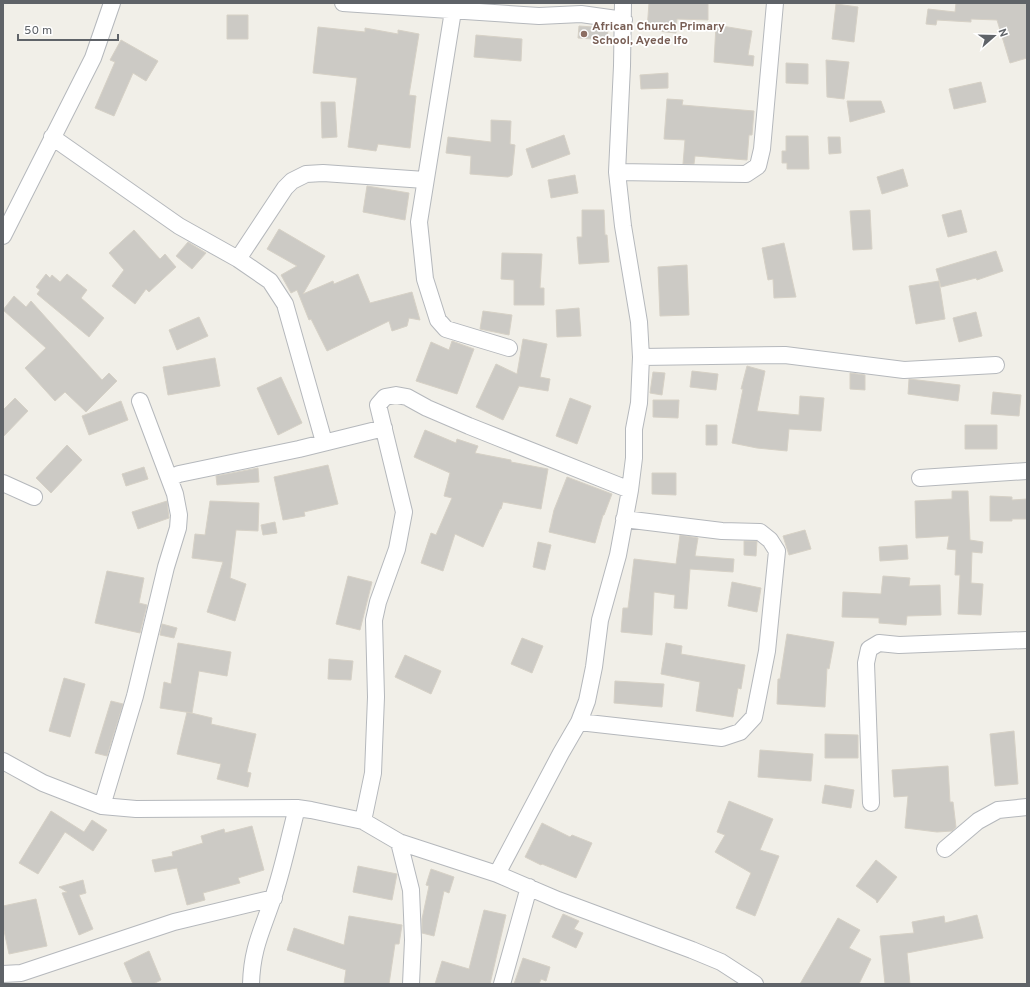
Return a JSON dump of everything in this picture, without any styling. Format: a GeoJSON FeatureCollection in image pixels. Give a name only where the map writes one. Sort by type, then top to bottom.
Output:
{"type":"FeatureCollection","features":[{"type":"Feature","properties":{"kind":"street"},"geometry":{"type":"LineString","coordinates":[[3,236],[93,58],[112,3]]}},
{"type":"Feature","properties":{"kind":"street"},"geometry":{"type":"LineString","coordinates":[[343,3],[539,16],[581,14],[624,20]]}},
{"type":"Feature","properties":{"kind":"street"},"geometry":{"type":"LineString","coordinates":[[497,874],[561,752],[579,722],[587,701],[594,667],[600,620],[618,556],[630,490],[634,458],[634,429],[639,403],[641,357],[639,322],[623,226],[617,172],[624,20],[623,3]]}},
{"type":"Feature","properties":{"kind":"street"},"geometry":{"type":"LineString","coordinates":[[617,172],[746,174],[758,166],[762,149],[775,3]]}},
{"type":"Feature","properties":{"kind":"street"},"geometry":{"type":"LineString","coordinates":[[453,11],[419,222],[425,279],[438,320],[446,329],[509,348]]}},
{"type":"Feature","properties":{"kind":"street"},"geometry":{"type":"LineString","coordinates":[[52,137],[179,226],[238,259],[270,281],[285,304],[324,442]]}},
{"type":"Feature","properties":{"kind":"street"},"geometry":{"type":"LineString","coordinates":[[238,259],[285,188],[306,174],[323,173],[425,180]]}},
{"type":"Feature","properties":{"kind":"street"},"geometry":{"type":"LineString","coordinates":[[641,357],[785,355],[904,370],[996,365]]}},
{"type":"Feature","properties":{"kind":"street"},"geometry":{"type":"LineString","coordinates":[[363,822],[373,772],[376,697],[374,620],[378,602],[397,549],[404,512],[378,405],[385,397],[396,395],[407,397],[427,408],[469,426],[630,490]]}},
{"type":"Feature","properties":{"kind":"street"},"geometry":{"type":"LineString","coordinates":[[102,806],[135,696],[166,567],[178,528],[179,515],[170,478],[140,401]]}},
{"type":"Feature","properties":{"kind":"street"},"geometry":{"type":"LineString","coordinates":[[170,478],[179,474],[299,449],[384,428]]}},
{"type":"Feature","properties":{"kind":"street"},"geometry":{"type":"LineString","coordinates":[[920,478],[1027,471]]}},
{"type":"Feature","properties":{"kind":"street"},"geometry":{"type":"LineString","coordinates":[[3,483],[34,497]]}},
{"type":"Feature","properties":{"kind":"street"},"geometry":{"type":"LineString","coordinates":[[579,722],[722,738],[740,732],[754,717],[763,677],[778,552],[770,540],[760,532],[722,531],[624,519]]}},
{"type":"Feature","properties":{"kind":"street"},"geometry":{"type":"LineString","coordinates":[[871,803],[866,663],[869,650],[879,643],[899,645],[1027,640]]}},
{"type":"Feature","properties":{"kind":"street"},"geometry":{"type":"LineString","coordinates":[[3,761],[43,784],[102,806],[136,809],[297,808],[363,822],[399,842],[497,874],[558,900],[692,950],[721,962],[755,984]]}},
{"type":"Feature","properties":{"kind":"street"},"geometry":{"type":"LineString","coordinates":[[945,849],[978,821],[998,810],[1027,807]]}},
{"type":"Feature","properties":{"kind":"street"},"geometry":{"type":"LineString","coordinates":[[250,984],[252,961],[260,933],[274,898],[297,808]]}},
{"type":"Feature","properties":{"kind":"street"},"geometry":{"type":"LineString","coordinates":[[399,842],[411,890],[413,940],[411,984]]}},
{"type":"Feature","properties":{"kind":"street"},"geometry":{"type":"LineString","coordinates":[[502,984],[530,887]]}},
{"type":"Feature","properties":{"kind":"street"},"geometry":{"type":"LineString","coordinates":[[3,974],[21,973],[174,922],[274,898]]}},
{"type":"Feature","properties":{"kind":"building"},"geometry":{"type":"Polygon","coordinates":[[[649,3],[708,3],[708,20],[677,19],[676,33],[647,30],[649,3]]]}},
{"type":"Feature","properties":{"kind":"building"},"geometry":{"type":"Polygon","coordinates":[[[956,3],[1027,3],[1027,58],[1010,63],[997,20],[971,19],[971,22],[937,20],[936,25],[926,24],[928,9],[955,12],[956,3]]]}},
{"type":"Feature","properties":{"kind":"building"},"geometry":{"type":"Polygon","coordinates":[[[836,4],[858,7],[854,42],[832,39],[836,4]]]}},
{"type":"Feature","properties":{"kind":"building"},"geometry":{"type":"Polygon","coordinates":[[[227,15],[248,15],[248,39],[227,39],[227,15]]]}},
{"type":"Feature","properties":{"kind":"building"},"geometry":{"type":"Polygon","coordinates":[[[716,25],[752,31],[748,55],[754,56],[753,66],[714,62],[716,25]]]}},
{"type":"Feature","properties":{"kind":"building"},"geometry":{"type":"Polygon","coordinates":[[[579,26],[608,28],[607,40],[578,38],[579,26]]]}},
{"type":"Feature","properties":{"kind":"building"},"geometry":{"type":"Polygon","coordinates":[[[318,27],[365,32],[365,28],[398,34],[398,30],[419,34],[409,95],[416,96],[410,148],[378,144],[376,151],[348,147],[357,78],[313,73],[318,27]]]}},
{"type":"Feature","properties":{"kind":"building"},"geometry":{"type":"Polygon","coordinates":[[[476,35],[522,39],[521,61],[474,57],[476,35]]]}},
{"type":"Feature","properties":{"kind":"building"},"geometry":{"type":"Polygon","coordinates":[[[121,40],[158,61],[146,81],[133,73],[114,116],[95,108],[115,62],[110,60],[121,40]]]}},
{"type":"Feature","properties":{"kind":"building"},"geometry":{"type":"Polygon","coordinates":[[[826,60],[849,62],[844,99],[827,97],[826,60]]]}},
{"type":"Feature","properties":{"kind":"building"},"geometry":{"type":"Polygon","coordinates":[[[786,63],[808,64],[808,84],[786,83],[786,63]]]}},
{"type":"Feature","properties":{"kind":"building"},"geometry":{"type":"Polygon","coordinates":[[[668,73],[668,88],[641,89],[640,75],[668,73]]]}},
{"type":"Feature","properties":{"kind":"building"},"geometry":{"type":"Polygon","coordinates":[[[981,82],[986,102],[954,109],[949,89],[981,82]]]}},
{"type":"Feature","properties":{"kind":"building"},"geometry":{"type":"Polygon","coordinates":[[[667,99],[683,100],[682,105],[754,111],[752,135],[749,135],[747,160],[695,156],[694,164],[683,164],[685,140],[664,139],[667,99]]]}},
{"type":"Feature","properties":{"kind":"building"},"geometry":{"type":"Polygon","coordinates":[[[847,101],[881,101],[885,112],[850,122],[847,101]]]}},
{"type":"Feature","properties":{"kind":"building"},"geometry":{"type":"Polygon","coordinates":[[[321,102],[335,102],[337,137],[322,138],[321,102]]]}},
{"type":"Feature","properties":{"kind":"building"},"geometry":{"type":"Polygon","coordinates":[[[491,120],[511,121],[510,144],[515,145],[512,175],[508,177],[470,174],[471,156],[446,153],[448,137],[491,142],[491,120]]]}},
{"type":"Feature","properties":{"kind":"building"},"geometry":{"type":"Polygon","coordinates":[[[564,135],[570,154],[532,168],[526,149],[564,135]]]}},
{"type":"Feature","properties":{"kind":"building"},"geometry":{"type":"Polygon","coordinates":[[[786,136],[808,136],[809,169],[787,169],[787,163],[782,163],[782,151],[786,151],[786,136]]]}},
{"type":"Feature","properties":{"kind":"building"},"geometry":{"type":"Polygon","coordinates":[[[828,137],[840,137],[841,153],[829,154],[828,137]]]}},
{"type":"Feature","properties":{"kind":"building"},"geometry":{"type":"Polygon","coordinates":[[[903,169],[908,186],[882,194],[877,177],[903,169]]]}},
{"type":"Feature","properties":{"kind":"building"},"geometry":{"type":"Polygon","coordinates":[[[575,175],[578,193],[551,198],[548,180],[575,175]]]}},
{"type":"Feature","properties":{"kind":"building"},"geometry":{"type":"Polygon","coordinates":[[[367,186],[409,193],[405,220],[363,212],[367,186]]]}},
{"type":"Feature","properties":{"kind":"building"},"geometry":{"type":"Polygon","coordinates":[[[582,210],[604,210],[605,235],[607,235],[609,262],[579,264],[577,237],[582,237],[582,210]]]}},
{"type":"Feature","properties":{"kind":"building"},"geometry":{"type":"Polygon","coordinates":[[[870,210],[872,249],[853,250],[850,211],[870,210]]]}},
{"type":"Feature","properties":{"kind":"building"},"geometry":{"type":"Polygon","coordinates":[[[961,210],[967,232],[948,237],[942,215],[961,210]]]}},
{"type":"Feature","properties":{"kind":"building"},"geometry":{"type":"Polygon","coordinates":[[[279,229],[325,256],[303,294],[333,281],[334,284],[358,274],[370,303],[412,292],[420,320],[409,318],[407,326],[392,331],[389,321],[327,351],[311,319],[309,320],[297,290],[291,293],[281,275],[297,266],[267,249],[279,229]]]}},
{"type":"Feature","properties":{"kind":"building"},"geometry":{"type":"Polygon","coordinates":[[[134,230],[160,259],[165,254],[176,267],[149,292],[146,289],[135,304],[112,286],[124,270],[109,253],[134,230]]]}},
{"type":"Feature","properties":{"kind":"building"},"geometry":{"type":"Polygon","coordinates":[[[188,242],[206,253],[192,269],[176,256],[188,242]]]}},
{"type":"Feature","properties":{"kind":"building"},"geometry":{"type":"Polygon","coordinates":[[[784,243],[796,297],[774,298],[773,279],[768,280],[762,248],[784,243]]]}},
{"type":"Feature","properties":{"kind":"building"},"geometry":{"type":"Polygon","coordinates":[[[996,251],[1003,271],[977,280],[976,278],[941,287],[936,269],[996,251]]]}},
{"type":"Feature","properties":{"kind":"building"},"geometry":{"type":"Polygon","coordinates":[[[502,253],[542,254],[540,288],[544,288],[544,305],[514,305],[514,280],[501,279],[502,253]]]}},
{"type":"Feature","properties":{"kind":"building"},"geometry":{"type":"Polygon","coordinates":[[[687,265],[689,315],[660,316],[658,267],[687,265]]]}},
{"type":"Feature","properties":{"kind":"building"},"geometry":{"type":"Polygon","coordinates":[[[46,274],[50,278],[52,275],[60,282],[67,274],[87,290],[81,298],[104,318],[89,337],[37,294],[40,290],[36,287],[46,274]]]}},
{"type":"Feature","properties":{"kind":"building"},"geometry":{"type":"Polygon","coordinates":[[[939,281],[945,319],[916,324],[909,286],[939,281]]]}},
{"type":"Feature","properties":{"kind":"building"},"geometry":{"type":"Polygon","coordinates":[[[14,296],[26,307],[31,301],[102,380],[109,373],[117,381],[86,412],[65,392],[55,401],[25,368],[46,348],[3,310],[14,296]]]}},
{"type":"Feature","properties":{"kind":"building"},"geometry":{"type":"Polygon","coordinates":[[[579,308],[581,336],[557,337],[556,310],[579,308]]]}},
{"type":"Feature","properties":{"kind":"building"},"geometry":{"type":"Polygon","coordinates":[[[483,311],[512,315],[509,335],[480,329],[483,311]]]}},
{"type":"Feature","properties":{"kind":"building"},"geometry":{"type":"Polygon","coordinates":[[[976,312],[982,336],[959,342],[953,318],[976,312]]]}},
{"type":"Feature","properties":{"kind":"building"},"geometry":{"type":"Polygon","coordinates":[[[199,317],[208,336],[177,350],[169,330],[199,317]]]}},
{"type":"Feature","properties":{"kind":"building"},"geometry":{"type":"Polygon","coordinates":[[[523,339],[547,344],[540,377],[550,379],[548,391],[519,386],[503,420],[476,407],[496,364],[517,374],[523,339]]]}},
{"type":"Feature","properties":{"kind":"building"},"geometry":{"type":"Polygon","coordinates":[[[452,341],[474,349],[457,394],[416,381],[431,342],[449,350],[452,341]]]}},
{"type":"Feature","properties":{"kind":"building"},"geometry":{"type":"Polygon","coordinates":[[[215,358],[220,386],[168,395],[163,367],[215,358]]]}},
{"type":"Feature","properties":{"kind":"building"},"geometry":{"type":"Polygon","coordinates":[[[747,366],[765,371],[757,411],[799,415],[800,396],[824,398],[821,431],[789,429],[787,451],[757,448],[732,443],[743,389],[741,389],[747,366]]]}},
{"type":"Feature","properties":{"kind":"building"},"geometry":{"type":"Polygon","coordinates":[[[692,371],[718,374],[716,390],[690,387],[692,371]]]}},
{"type":"Feature","properties":{"kind":"building"},"geometry":{"type":"Polygon","coordinates":[[[653,372],[665,373],[662,395],[650,393],[653,372]]]}},
{"type":"Feature","properties":{"kind":"building"},"geometry":{"type":"Polygon","coordinates":[[[850,373],[865,375],[865,390],[850,389],[850,373]]]}},
{"type":"Feature","properties":{"kind":"building"},"geometry":{"type":"Polygon","coordinates":[[[281,377],[302,423],[278,435],[257,388],[281,377]]]}},
{"type":"Feature","properties":{"kind":"building"},"geometry":{"type":"Polygon","coordinates":[[[909,379],[960,385],[958,401],[908,394],[909,379]]]}},
{"type":"Feature","properties":{"kind":"building"},"geometry":{"type":"Polygon","coordinates":[[[993,392],[1021,395],[1019,416],[991,414],[993,392]]]}},
{"type":"Feature","properties":{"kind":"building"},"geometry":{"type":"Polygon","coordinates":[[[15,398],[28,411],[3,437],[3,410],[15,398]]]}},
{"type":"Feature","properties":{"kind":"building"},"geometry":{"type":"Polygon","coordinates":[[[570,398],[591,406],[577,444],[556,436],[570,398]]]}},
{"type":"Feature","properties":{"kind":"building"},"geometry":{"type":"Polygon","coordinates":[[[653,400],[679,400],[678,418],[653,417],[653,400]]]}},
{"type":"Feature","properties":{"kind":"building"},"geometry":{"type":"Polygon","coordinates":[[[121,401],[128,420],[89,435],[82,416],[121,401]]]}},
{"type":"Feature","properties":{"kind":"building"},"geometry":{"type":"Polygon","coordinates":[[[706,425],[717,425],[717,445],[706,445],[706,425]]]}},
{"type":"Feature","properties":{"kind":"building"},"geometry":{"type":"Polygon","coordinates":[[[965,425],[997,425],[997,449],[965,449],[965,425]]]}},
{"type":"Feature","properties":{"kind":"building"},"geometry":{"type":"Polygon","coordinates":[[[425,430],[456,443],[457,439],[478,446],[475,453],[548,469],[541,509],[503,502],[483,547],[455,534],[443,571],[421,563],[431,533],[436,535],[452,498],[444,496],[450,473],[414,457],[425,430]]]}},
{"type":"Feature","properties":{"kind":"building"},"geometry":{"type":"Polygon","coordinates":[[[67,445],[82,460],[51,493],[36,478],[67,445]]]}},
{"type":"Feature","properties":{"kind":"building"},"geometry":{"type":"Polygon","coordinates":[[[328,465],[338,504],[304,512],[305,516],[283,520],[274,477],[328,465]]]}},
{"type":"Feature","properties":{"kind":"building"},"geometry":{"type":"Polygon","coordinates":[[[144,467],[148,479],[126,486],[122,474],[144,467]]]}},
{"type":"Feature","properties":{"kind":"building"},"geometry":{"type":"Polygon","coordinates":[[[258,468],[259,482],[217,485],[216,476],[258,468]]]}},
{"type":"Feature","properties":{"kind":"building"},"geometry":{"type":"Polygon","coordinates":[[[652,473],[676,473],[676,495],[652,494],[652,473]]]}},
{"type":"Feature","properties":{"kind":"building"},"geometry":{"type":"Polygon","coordinates":[[[567,477],[612,494],[603,515],[595,543],[549,532],[554,510],[567,477]]]}},
{"type":"Feature","properties":{"kind":"building"},"geometry":{"type":"Polygon","coordinates":[[[952,491],[968,491],[970,540],[983,542],[982,553],[972,552],[971,583],[983,584],[981,615],[958,614],[960,575],[955,575],[956,550],[947,549],[949,536],[916,538],[915,501],[952,499],[952,491]]]}},
{"type":"Feature","properties":{"kind":"building"},"geometry":{"type":"Polygon","coordinates":[[[990,496],[1012,497],[1012,500],[1027,499],[1027,519],[990,521],[990,496]]]}},
{"type":"Feature","properties":{"kind":"building"},"geometry":{"type":"Polygon","coordinates":[[[167,501],[169,518],[138,529],[132,512],[167,501]]]}},
{"type":"Feature","properties":{"kind":"building"},"geometry":{"type":"Polygon","coordinates":[[[210,501],[259,503],[258,531],[236,530],[230,578],[246,584],[235,621],[207,612],[223,562],[192,558],[195,534],[205,535],[210,501]]]}},
{"type":"Feature","properties":{"kind":"building"},"geometry":{"type":"Polygon","coordinates":[[[275,522],[277,533],[263,535],[261,525],[275,522]]]}},
{"type":"Feature","properties":{"kind":"building"},"geometry":{"type":"Polygon","coordinates":[[[805,530],[811,549],[789,555],[783,536],[805,530]]]}},
{"type":"Feature","properties":{"kind":"building"},"geometry":{"type":"Polygon","coordinates":[[[680,535],[698,538],[695,556],[734,559],[733,572],[690,569],[687,609],[674,608],[675,595],[654,592],[652,635],[621,632],[623,608],[628,608],[634,559],[676,564],[680,535]]]}},
{"type":"Feature","properties":{"kind":"building"},"geometry":{"type":"Polygon","coordinates":[[[744,541],[757,541],[756,556],[744,555],[744,541]]]}},
{"type":"Feature","properties":{"kind":"building"},"geometry":{"type":"Polygon","coordinates":[[[538,542],[551,545],[545,570],[533,567],[538,542]]]}},
{"type":"Feature","properties":{"kind":"building"},"geometry":{"type":"Polygon","coordinates":[[[907,545],[908,559],[880,561],[879,547],[907,545]]]}},
{"type":"Feature","properties":{"kind":"building"},"geometry":{"type":"Polygon","coordinates":[[[107,571],[144,578],[139,603],[147,605],[140,633],[95,623],[107,571]]]}},
{"type":"Feature","properties":{"kind":"building"},"geometry":{"type":"Polygon","coordinates":[[[348,576],[372,582],[360,630],[336,624],[348,576]]]}},
{"type":"Feature","properties":{"kind":"building"},"geometry":{"type":"Polygon","coordinates":[[[883,576],[910,578],[909,586],[940,585],[941,615],[907,616],[906,625],[879,623],[879,618],[842,617],[843,592],[881,594],[883,576]]]}},
{"type":"Feature","properties":{"kind":"building"},"geometry":{"type":"Polygon","coordinates":[[[732,582],[761,588],[757,612],[728,606],[732,582]]]}},
{"type":"Feature","properties":{"kind":"building"},"geometry":{"type":"Polygon","coordinates":[[[162,624],[177,628],[174,638],[160,635],[162,624]]]}},
{"type":"Feature","properties":{"kind":"building"},"geometry":{"type":"Polygon","coordinates":[[[787,634],[834,642],[829,669],[827,668],[825,707],[777,704],[778,679],[780,679],[787,634]]]}},
{"type":"Feature","properties":{"kind":"building"},"geometry":{"type":"Polygon","coordinates":[[[522,638],[543,646],[532,673],[511,664],[522,638]]]}},
{"type":"Feature","properties":{"kind":"building"},"geometry":{"type":"Polygon","coordinates":[[[178,643],[231,652],[227,676],[199,671],[192,713],[160,708],[164,682],[171,684],[178,643]]]}},
{"type":"Feature","properties":{"kind":"building"},"geometry":{"type":"Polygon","coordinates":[[[666,643],[682,646],[681,654],[745,665],[741,689],[738,688],[733,717],[696,711],[700,682],[661,674],[666,643]]]}},
{"type":"Feature","properties":{"kind":"building"},"geometry":{"type":"Polygon","coordinates":[[[405,655],[441,671],[431,694],[395,677],[405,655]]]}},
{"type":"Feature","properties":{"kind":"building"},"geometry":{"type":"Polygon","coordinates":[[[329,659],[353,661],[351,680],[328,679],[329,659]]]}},
{"type":"Feature","properties":{"kind":"building"},"geometry":{"type":"Polygon","coordinates":[[[64,678],[85,684],[70,737],[49,731],[64,678]]]}},
{"type":"Feature","properties":{"kind":"building"},"geometry":{"type":"Polygon","coordinates":[[[615,681],[664,684],[662,707],[614,703],[615,681]]]}},
{"type":"Feature","properties":{"kind":"building"},"geometry":{"type":"Polygon","coordinates":[[[111,701],[123,704],[107,756],[95,753],[111,701]]]}},
{"type":"Feature","properties":{"kind":"building"},"geometry":{"type":"Polygon","coordinates":[[[187,712],[212,718],[211,724],[256,734],[247,772],[251,773],[248,787],[217,779],[221,764],[177,754],[187,712]]]}},
{"type":"Feature","properties":{"kind":"building"},"geometry":{"type":"Polygon","coordinates":[[[1014,731],[1018,784],[995,786],[990,734],[1014,731]]]}},
{"type":"Feature","properties":{"kind":"building"},"geometry":{"type":"Polygon","coordinates":[[[825,734],[858,735],[858,758],[825,758],[825,734]]]}},
{"type":"Feature","properties":{"kind":"building"},"geometry":{"type":"Polygon","coordinates":[[[760,750],[813,754],[811,781],[758,777],[760,750]]]}},
{"type":"Feature","properties":{"kind":"building"},"geometry":{"type":"Polygon","coordinates":[[[948,766],[950,802],[953,802],[956,827],[952,831],[937,832],[905,828],[908,796],[894,797],[892,770],[948,766]]]}},
{"type":"Feature","properties":{"kind":"building"},"geometry":{"type":"Polygon","coordinates":[[[825,785],[854,790],[851,808],[822,803],[825,785]]]}},
{"type":"Feature","properties":{"kind":"building"},"geometry":{"type":"Polygon","coordinates":[[[729,801],[773,819],[760,850],[779,856],[755,916],[736,908],[751,873],[715,852],[725,835],[717,832],[729,801]]]}},
{"type":"Feature","properties":{"kind":"building"},"geometry":{"type":"Polygon","coordinates":[[[51,811],[84,832],[92,820],[107,830],[93,851],[65,832],[38,874],[19,863],[51,811]]]}},
{"type":"Feature","properties":{"kind":"building"},"geometry":{"type":"Polygon","coordinates":[[[542,823],[570,837],[572,835],[592,843],[576,878],[542,864],[541,865],[525,857],[542,823]]]}},
{"type":"Feature","properties":{"kind":"building"},"geometry":{"type":"Polygon","coordinates":[[[252,826],[264,870],[238,878],[240,883],[203,893],[205,900],[187,905],[177,868],[155,872],[152,860],[173,856],[172,852],[203,843],[201,836],[224,829],[225,833],[252,826]]]}},
{"type":"Feature","properties":{"kind":"building"},"geometry":{"type":"Polygon","coordinates":[[[876,860],[897,877],[877,903],[876,900],[856,886],[876,860]]]}},
{"type":"Feature","properties":{"kind":"building"},"geometry":{"type":"Polygon","coordinates":[[[358,866],[397,874],[392,900],[353,892],[358,866]]]}},
{"type":"Feature","properties":{"kind":"building"},"geometry":{"type":"Polygon","coordinates":[[[431,869],[454,877],[449,893],[444,891],[434,936],[422,933],[422,919],[429,886],[426,885],[431,869]]]}},
{"type":"Feature","properties":{"kind":"building"},"geometry":{"type":"Polygon","coordinates":[[[83,880],[86,893],[79,895],[93,929],[79,935],[62,893],[67,892],[59,887],[83,880]]]}},
{"type":"Feature","properties":{"kind":"building"},"geometry":{"type":"Polygon","coordinates":[[[36,899],[47,946],[9,954],[3,926],[3,906],[36,899]]]}},
{"type":"Feature","properties":{"kind":"building"},"geometry":{"type":"Polygon","coordinates":[[[484,910],[506,915],[490,984],[435,984],[442,961],[469,969],[484,910]]]}},
{"type":"Feature","properties":{"kind":"building"},"geometry":{"type":"Polygon","coordinates":[[[563,914],[579,921],[574,929],[583,933],[576,948],[552,937],[563,914]]]}},
{"type":"Feature","properties":{"kind":"building"},"geometry":{"type":"Polygon","coordinates":[[[977,915],[983,938],[907,953],[910,984],[885,984],[880,936],[914,933],[912,922],[944,916],[945,923],[977,915]]]}},
{"type":"Feature","properties":{"kind":"building"},"geometry":{"type":"Polygon","coordinates":[[[349,916],[402,925],[399,944],[395,944],[389,984],[344,984],[346,970],[287,950],[294,928],[344,945],[349,916]]]}},
{"type":"Feature","properties":{"kind":"building"},"geometry":{"type":"Polygon","coordinates":[[[838,918],[860,930],[849,948],[871,959],[859,984],[800,984],[838,918]]]}},
{"type":"Feature","properties":{"kind":"building"},"geometry":{"type":"Polygon","coordinates":[[[149,951],[161,980],[153,984],[133,984],[124,963],[149,951]]]}},
{"type":"Feature","properties":{"kind":"building"},"geometry":{"type":"Polygon","coordinates":[[[523,958],[550,967],[546,981],[541,979],[539,984],[514,984],[523,958]]]}},
{"type":"Feature","properties":{"kind":"place","name":"African Church Primary School, Ayede Ifo"},"geometry":{"type":"Point","coordinates":[584,34]}}]}
